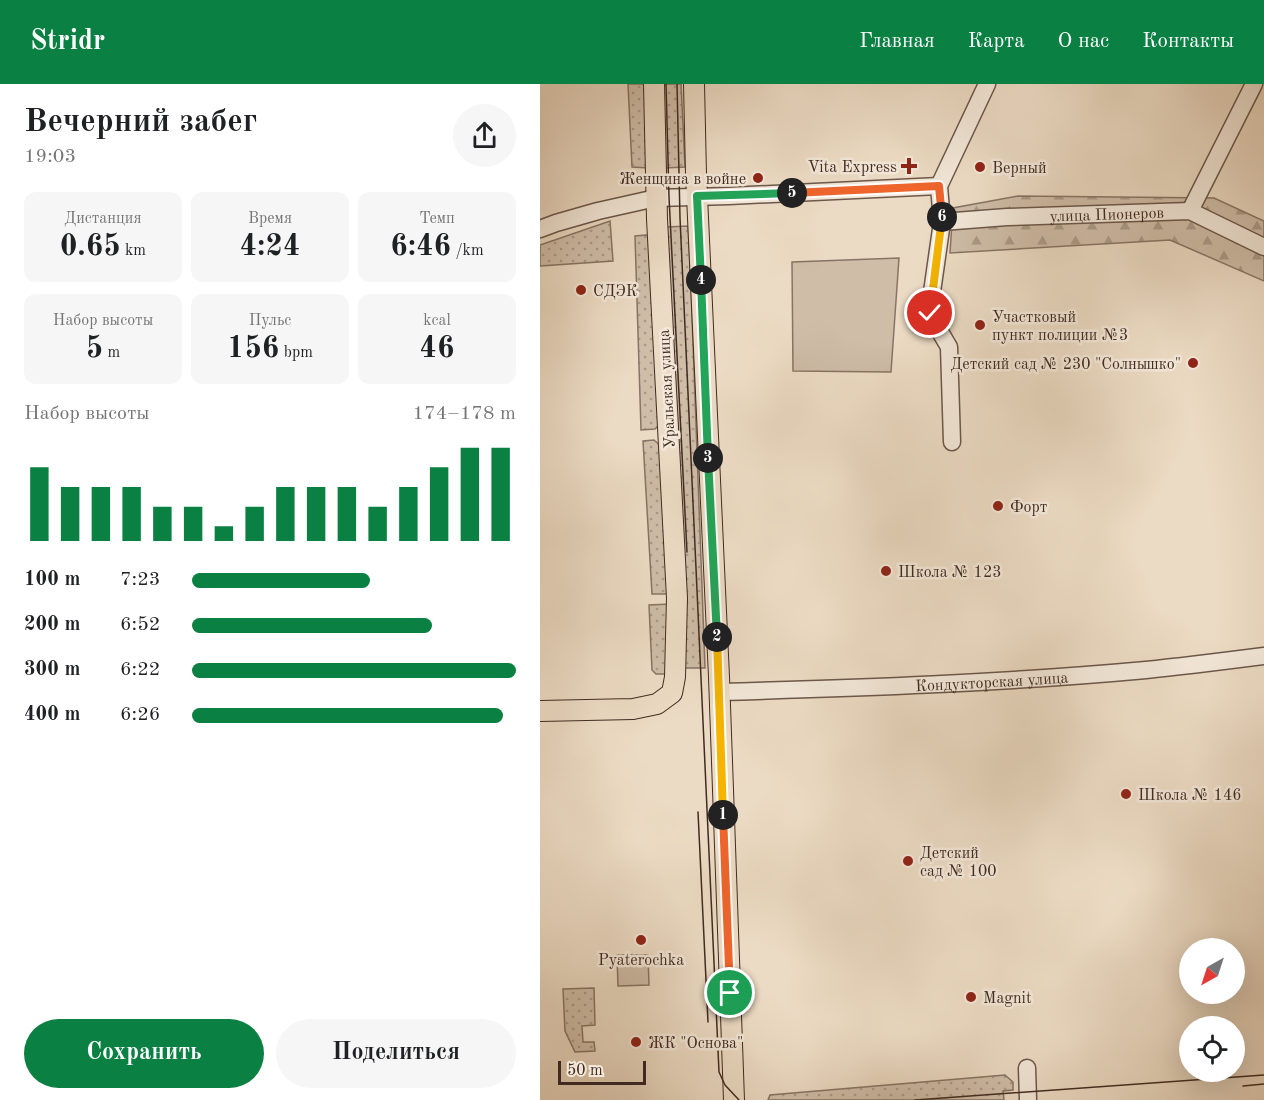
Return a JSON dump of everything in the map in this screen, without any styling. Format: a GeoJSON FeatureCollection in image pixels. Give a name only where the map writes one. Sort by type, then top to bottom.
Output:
{"type":"FeatureCollection","features":[{"type":"Feature","properties":{"kind":"main road","name":"Уральская улица"},"geometry":{"type":"LineString","coordinates":[[540,711],[633,709],[657,704],[672,693],[675,677],[677,598],[656,198],[654,84]]}},
{"type":"Feature","properties":{"kind":"main road"},"geometry":{"type":"LineString","coordinates":[[694,84],[734,1100]]}},
{"type":"Feature","properties":{"kind":"street"},"geometry":{"type":"LineString","coordinates":[[952,442],[950,347],[930,313],[942,222],[939,186],[987,84]]}},
{"type":"Feature","properties":{"kind":"street"},"geometry":{"type":"LineString","coordinates":[[1190,212],[1254,84]]}},
{"type":"Feature","properties":{"kind":"street"},"geometry":{"type":"LineString","coordinates":[[540,229],[598,211],[656,198],[939,186]]}},
{"type":"Feature","properties":{"kind":"street","name":"улица Пионеров"},"geometry":{"type":"LineString","coordinates":[[942,222],[1007,217],[1190,212],[1264,247]]}},
{"type":"Feature","properties":{"kind":"street","name":"Кондукторская улица"},"geometry":{"type":"LineString","coordinates":[[719,692],[984,682],[1148,670],[1264,656]]}},
{"type":"Feature","properties":{"kind":"street"},"geometry":{"type":"LineString","coordinates":[[1027,1068],[1028,1100]]}},
{"type":"Feature","properties":{"kind":"green space"},"geometry":{"type":"Polygon","coordinates":[[[628,84],[648,84],[648,168],[632,167],[628,84]]]}},
{"type":"Feature","properties":{"kind":"green space"},"geometry":{"type":"Polygon","coordinates":[[[660,84],[681,84],[685,167],[664,168],[660,84]]]}},
{"type":"Feature","properties":{"kind":"green space"},"geometry":{"type":"Polygon","coordinates":[[[1018,196],[1214,198],[1264,221],[1264,281],[1170,240],[950,253],[953,208],[1018,196]]]}},
{"type":"Feature","properties":{"kind":"green space"},"geometry":{"type":"Polygon","coordinates":[[[610,221],[613,261],[540,266],[540,245],[610,221]]]}},
{"type":"Feature","properties":{"kind":"green space"},"geometry":{"type":"Polygon","coordinates":[[[688,226],[705,668],[685,668],[667,227],[688,226]]]}},
{"type":"Feature","properties":{"kind":"green space"},"geometry":{"type":"Polygon","coordinates":[[[635,236],[649,236],[660,424],[655,429],[641,430],[635,236]]]}},
{"type":"Feature","properties":{"kind":"green space"},"geometry":{"type":"Polygon","coordinates":[[[899,258],[891,372],[793,371],[792,262],[899,258]]]}},
{"type":"Feature","properties":{"kind":"green space"},"geometry":{"type":"Polygon","coordinates":[[[654,440],[663,448],[670,591],[667,594],[652,594],[643,441],[654,440]]]}},
{"type":"Feature","properties":{"kind":"green space"},"geometry":{"type":"Polygon","coordinates":[[[671,604],[670,674],[656,674],[652,670],[649,605],[671,604]]]}},
{"type":"Feature","properties":{"kind":"green space"},"geometry":{"type":"Polygon","coordinates":[[[617,955],[648,955],[649,985],[618,986],[617,955]]]}},
{"type":"Feature","properties":{"kind":"green space"},"geometry":{"type":"Polygon","coordinates":[[[594,988],[595,1025],[582,1026],[583,1042],[594,1042],[595,1051],[575,1052],[565,1031],[563,989],[594,988]]]}},
{"type":"Feature","properties":{"kind":"green space"},"geometry":{"type":"Polygon","coordinates":[[[1005,1075],[1013,1082],[1013,1090],[1003,1091],[1004,1100],[768,1100],[770,1095],[1005,1075]]]}},
{"type":"Feature","properties":{"kind":"tram line"},"geometry":{"type":"LineString","coordinates":[[666,84],[669,197],[687,552]]}},
{"type":"Feature","properties":{"kind":"tram line"},"geometry":{"type":"LineString","coordinates":[[677,84],[680,218],[719,1072],[725,1085],[739,1100]]}},
{"type":"Feature","properties":{"kind":"tram line"},"geometry":{"type":"LineString","coordinates":[[698,812],[708,1022]]}},
{"type":"Feature","properties":{"kind":"tram line"},"geometry":{"type":"LineString","coordinates":[[915,1100],[1264,1075]]}},
{"type":"Feature","properties":{"kind":"tram line"},"geometry":{"type":"LineString","coordinates":[[1243,1086],[1264,1084]]}},
{"type":"Feature","properties":{"kind":"place","name":"Vita Express"},"geometry":{"type":"Point","coordinates":[909,166]}},
{"type":"Feature","properties":{"kind":"place","name":"Верный"},"geometry":{"type":"Point","coordinates":[980,167]}},
{"type":"Feature","properties":{"kind":"place","name":"Женщина в войне"},"geometry":{"type":"Point","coordinates":[758,178]}},
{"type":"Feature","properties":{"kind":"place","name":"СДЭК"},"geometry":{"type":"Point","coordinates":[581,290]}},
{"type":"Feature","properties":{"kind":"place","name":"Участковый пункт полиции №3"},"geometry":{"type":"Point","coordinates":[980,325]}},
{"type":"Feature","properties":{"kind":"place","name":"Детский сад № 230 \"Солнышко\""},"geometry":{"type":"Point","coordinates":[1193,363]}},
{"type":"Feature","properties":{"kind":"place","name":"Форт"},"geometry":{"type":"Point","coordinates":[998,506]}},
{"type":"Feature","properties":{"kind":"place","name":"Школа № 123"},"geometry":{"type":"Point","coordinates":[886,571]}},
{"type":"Feature","properties":{"kind":"place","name":"Школа № 146"},"geometry":{"type":"Point","coordinates":[1126,794]}},
{"type":"Feature","properties":{"kind":"place","name":"Детский сад № 100"},"geometry":{"type":"Point","coordinates":[908,861]}},
{"type":"Feature","properties":{"kind":"place","name":"Pyaterochka"},"geometry":{"type":"Point","coordinates":[641,940]}},
{"type":"Feature","properties":{"kind":"place","name":"Magnit"},"geometry":{"type":"Point","coordinates":[971,997]}},
{"type":"Feature","properties":{"kind":"place","name":"ЖК \"Основа\""},"geometry":{"type":"Point","coordinates":[636,1042]}},
{"type":"Feature","properties":{"kind":"route"},"geometry":{"type":"LineString","coordinates":[[730,993],[719,677],[697,196],[939,186],[942,222],[930,313]]}}]}
